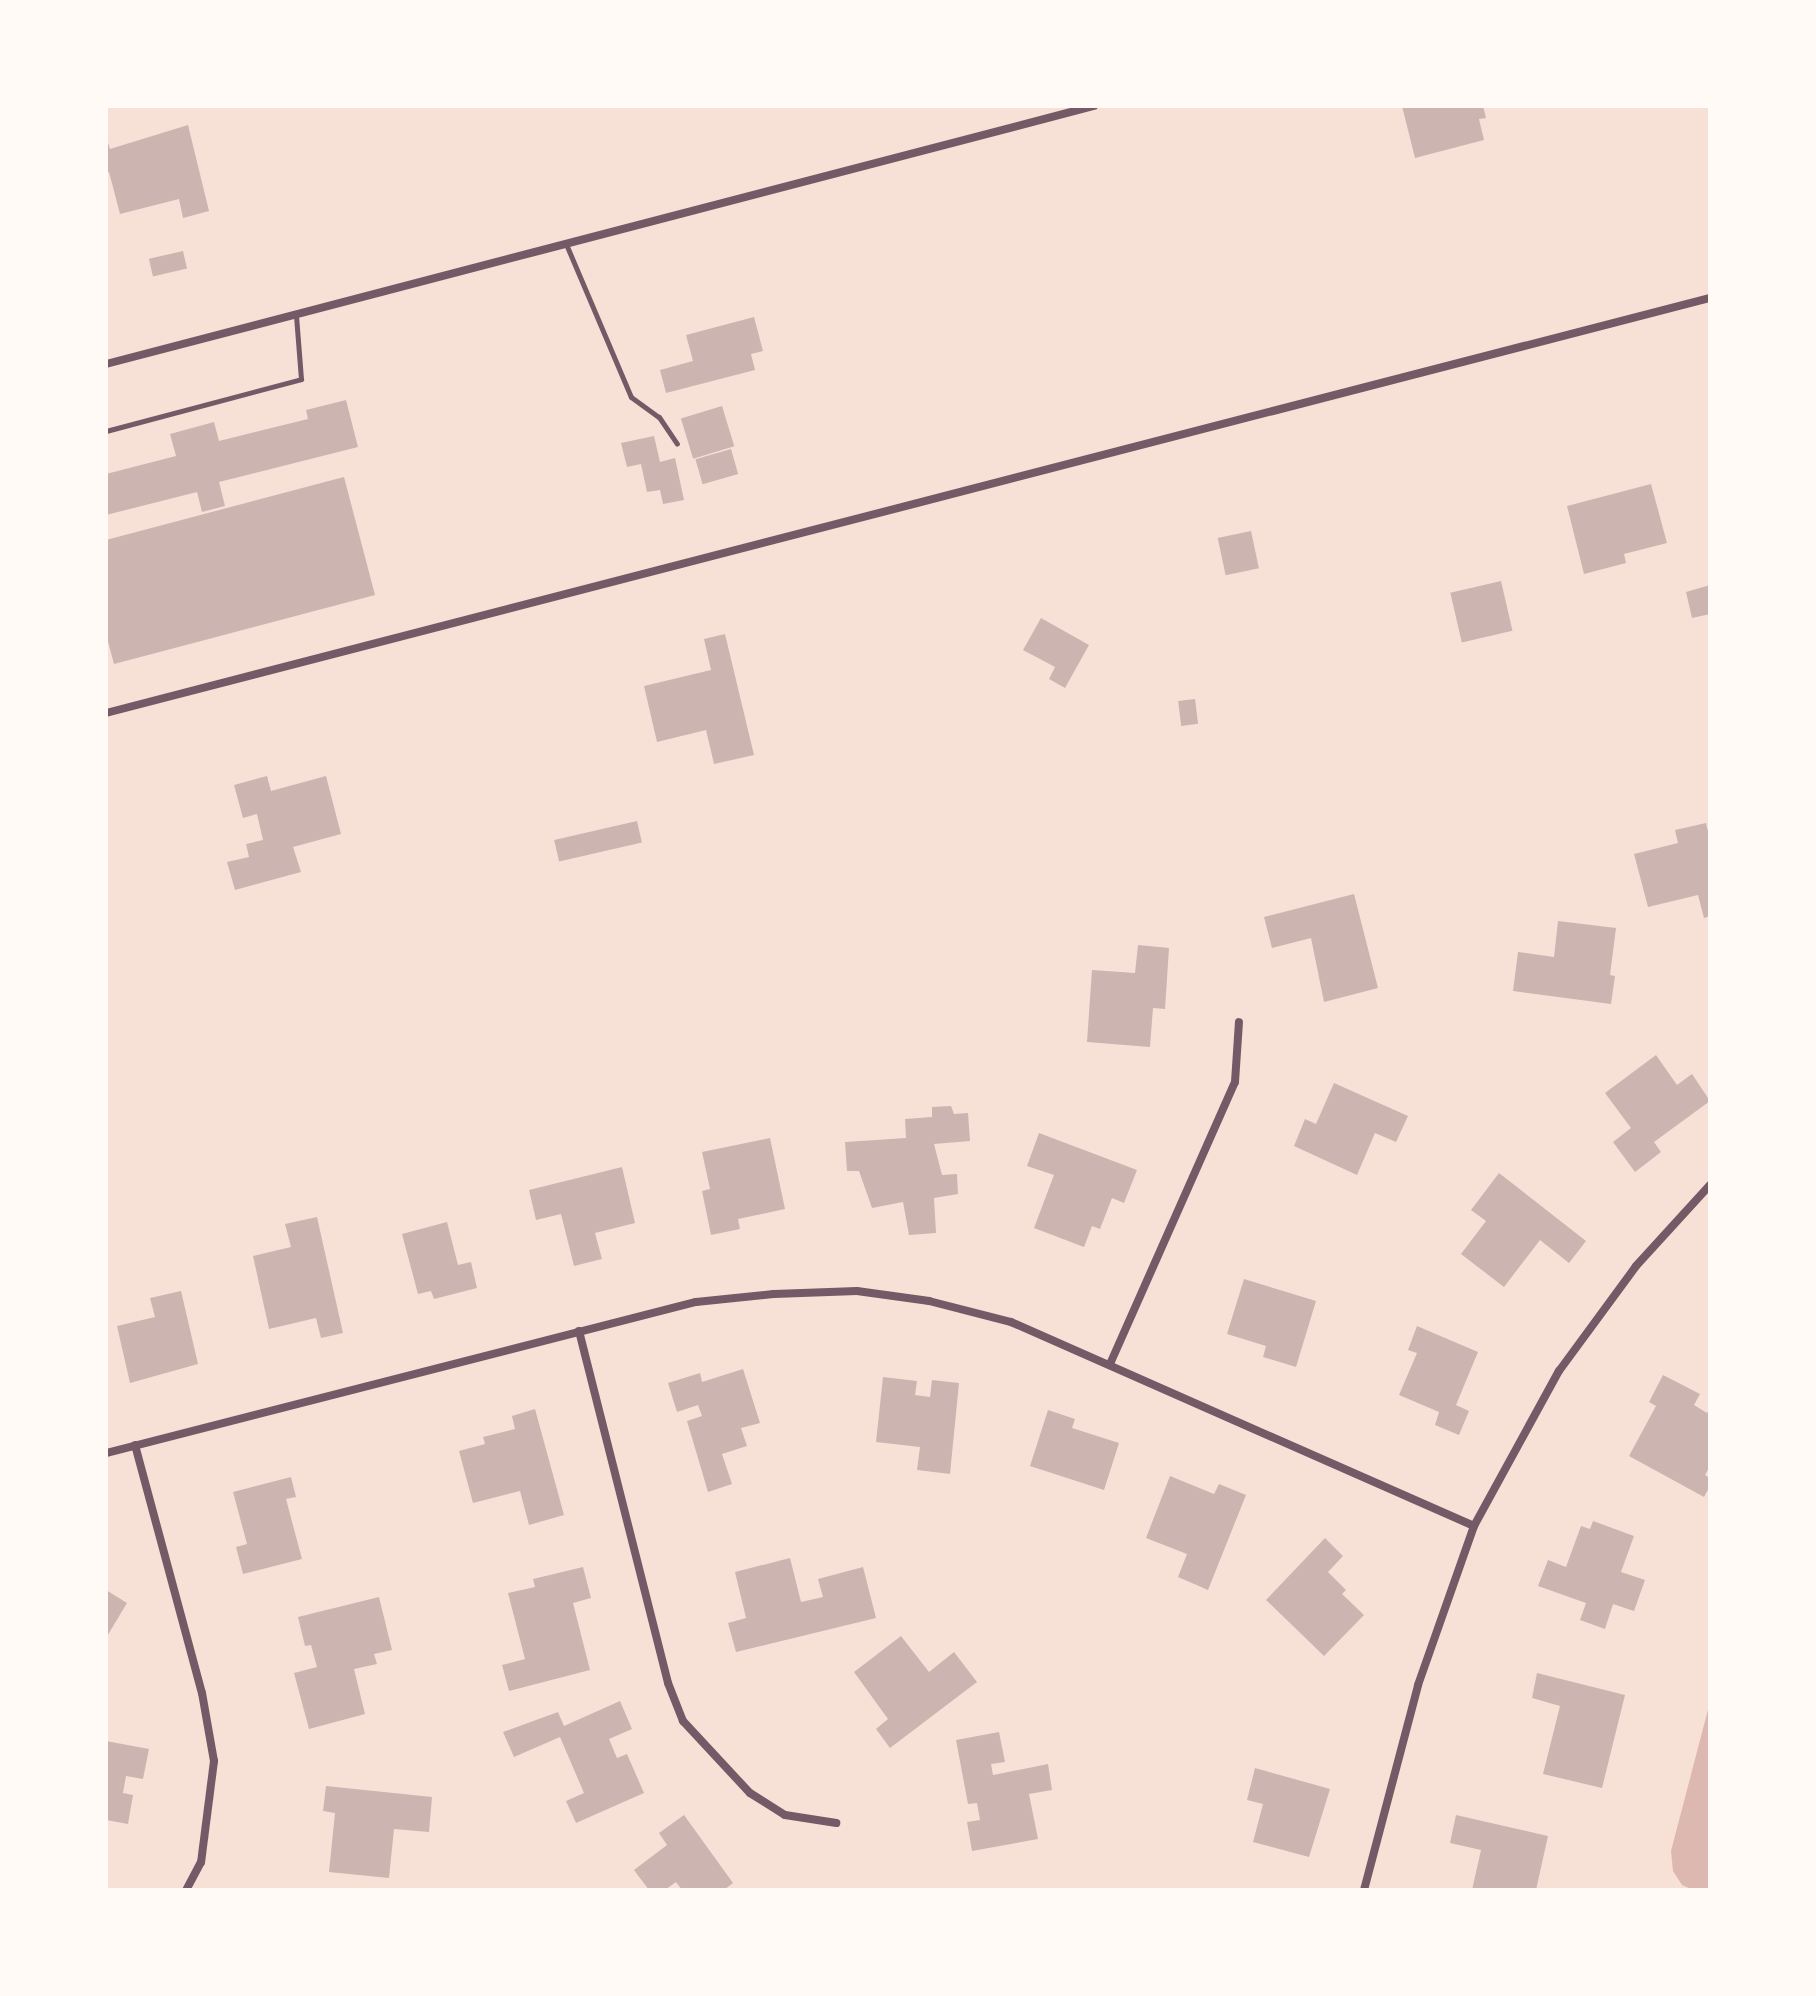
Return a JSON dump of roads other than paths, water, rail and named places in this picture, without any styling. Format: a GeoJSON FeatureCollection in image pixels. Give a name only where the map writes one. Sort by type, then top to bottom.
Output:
{"type":"FeatureCollection","features":[{"type":"Feature","properties":{"kind":"street"},"geometry":{"type":"LineString","coordinates":[[106,364],[1094,106]]}},
{"type":"Feature","properties":{"kind":"street"},"geometry":{"type":"LineString","coordinates":[[106,713],[1710,298]]}},
{"type":"Feature","properties":{"kind":"street"},"geometry":{"type":"LineString","coordinates":[[1110,1364],[1235,1082],[1239,1022]]}},
{"type":"Feature","properties":{"kind":"street"},"geometry":{"type":"LineString","coordinates":[[1364,1890],[1418,1685],[1474,1526],[1559,1371],[1636,1266],[1710,1185]]}},
{"type":"Feature","properties":{"kind":"street"},"geometry":{"type":"LineString","coordinates":[[106,1453],[696,1302],[774,1294],[857,1291],[929,1301],[1011,1322],[1474,1526]]}},
{"type":"Feature","properties":{"kind":"street"},"geometry":{"type":"LineString","coordinates":[[579,1331],[668,1683],[683,1721],[750,1793],[785,1815],[836,1823]]}},
{"type":"Feature","properties":{"kind":"street"},"geometry":{"type":"LineString","coordinates":[[135,1445],[202,1693],[214,1761],[201,1862],[186,1890]]}},
{"type":"Feature","properties":{"kind":"lane"},"geometry":{"type":"LineString","coordinates":[[566,244],[631,397],[659,417],[677,444]]}},
{"type":"Feature","properties":{"kind":"lane"},"geometry":{"type":"LineString","coordinates":[[106,431],[301,379],[296,315]]}}]}
